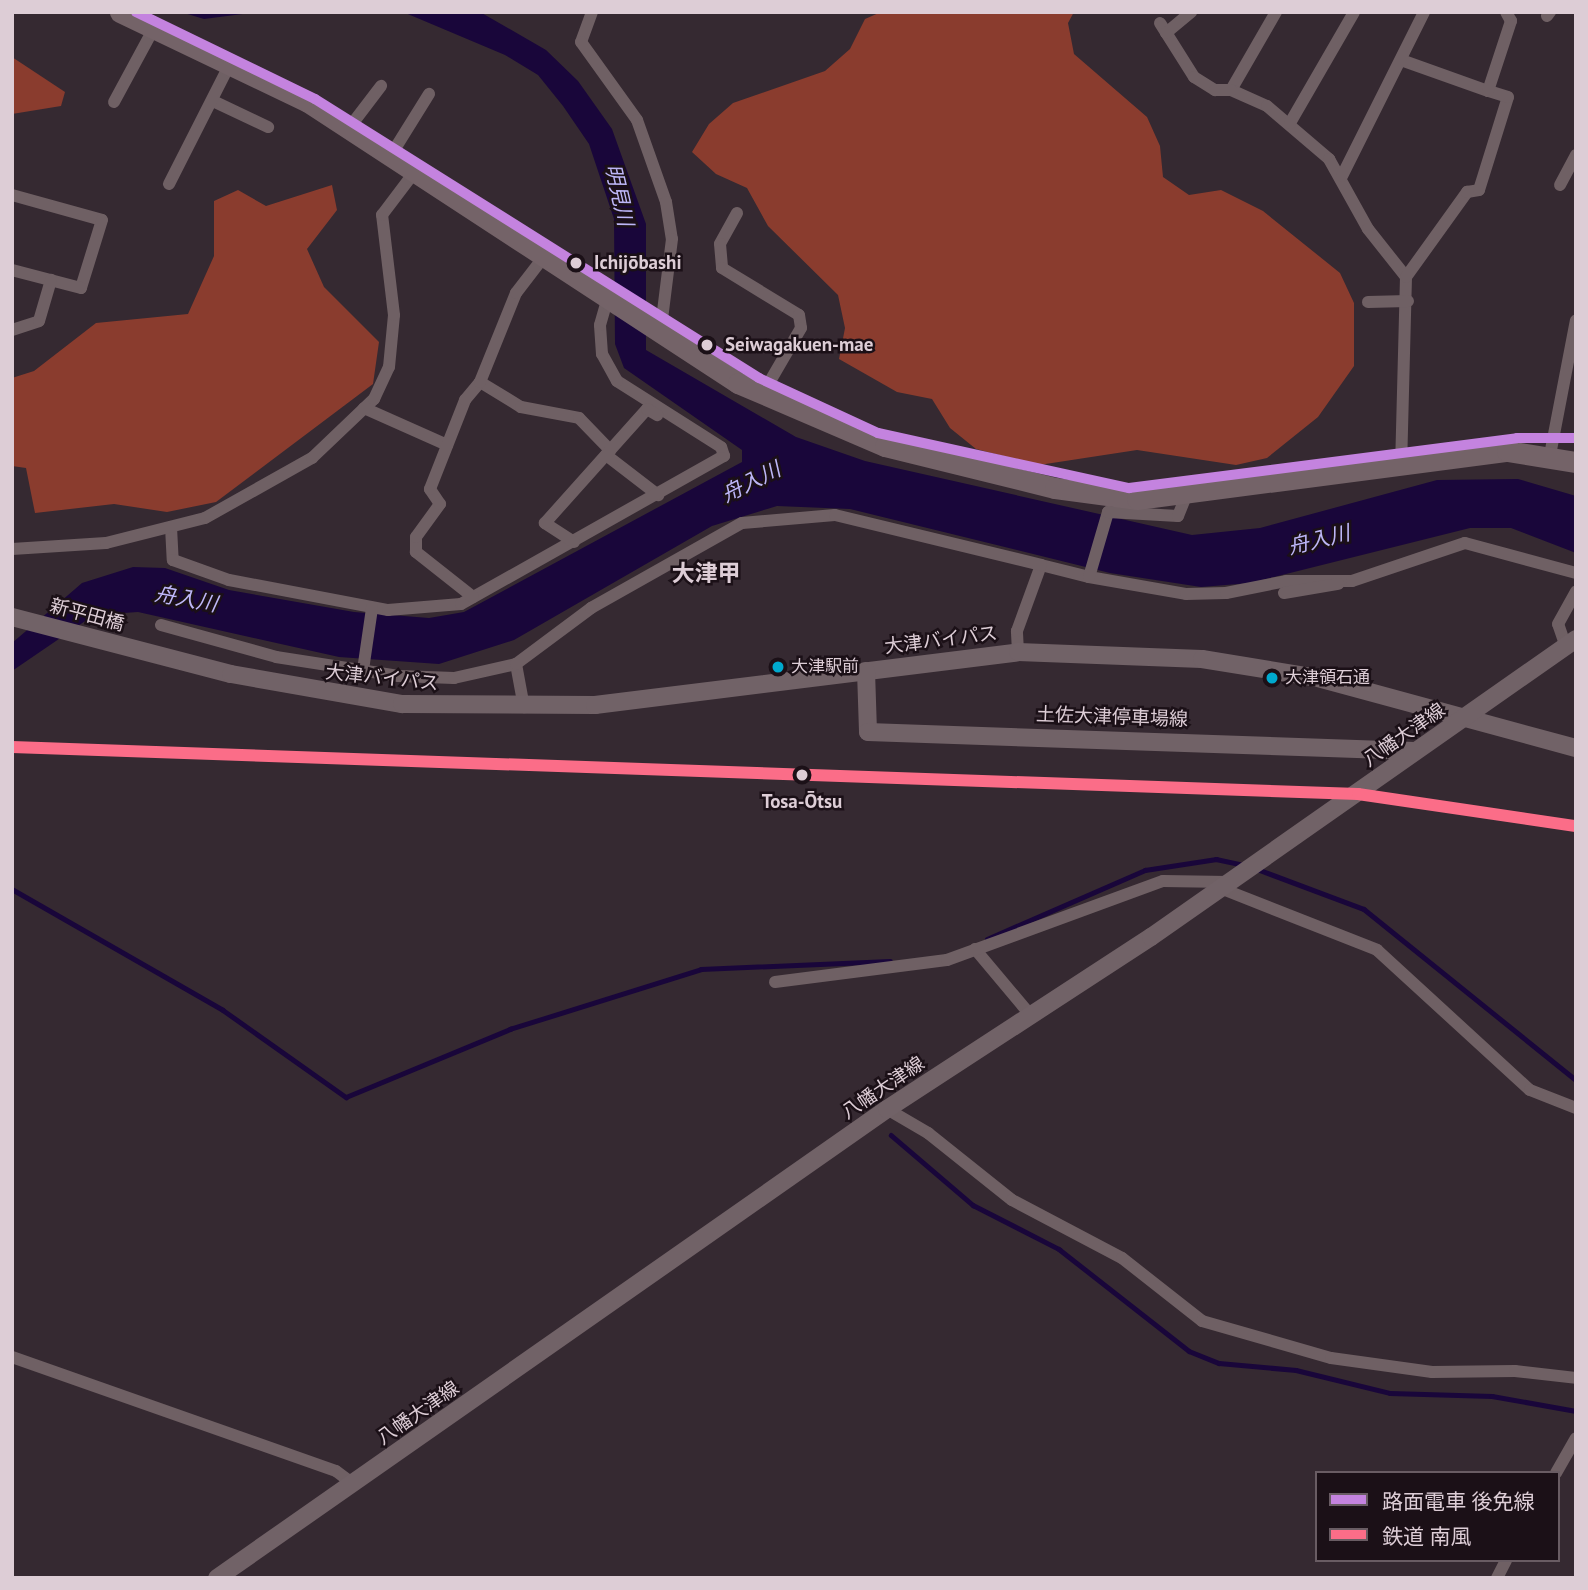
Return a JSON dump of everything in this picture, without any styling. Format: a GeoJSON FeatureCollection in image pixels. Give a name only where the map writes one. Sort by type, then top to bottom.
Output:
{"type":"FeatureCollection","features":[{"type":"Feature","properties":{"kind":"highway"},"geometry":{"type":"LineString","coordinates":[[120,12],[230,64],[349,128],[416,170],[610,303],[762,396],[925,458],[1115,497],[1186,496],[1507,451],[1550,455],[1576,462]]}},
{"type":"Feature","properties":{"kind":"main road","name":"新平田橋"},"geometry":{"type":"LineString","coordinates":[[18,618],[139,651]]}},
{"type":"Feature","properties":{"kind":"main road","name":"八幡大津線"},"geometry":{"type":"LineString","coordinates":[[217,1578],[887,1109],[1032,1017],[1415,751],[1467,718],[1571,643]]}},
{"type":"Feature","properties":{"kind":"main road","name":"大津バイパス"},"geometry":{"type":"LineString","coordinates":[[139,651],[326,694],[402,704],[524,708],[595,705],[1018,652],[1106,652],[1265,668],[1576,748]]}},
{"type":"Feature","properties":{"kind":"main road","name":"土佐大津停車場線"},"geometry":{"type":"LineString","coordinates":[[866,671],[868,732],[1415,751]]}},
{"type":"Feature","properties":{"kind":"street"},"geometry":{"type":"LineString","coordinates":[[592,12],[581,42],[637,120],[666,202],[672,239],[655,332]]}},
{"type":"Feature","properties":{"kind":"street"},"geometry":{"type":"LineString","coordinates":[[1191,12],[1163,28],[1194,77],[1215,90],[1231,90],[1290,123],[1342,176],[1368,229],[1406,277],[1408,301],[1401,465]]}},
{"type":"Feature","properties":{"kind":"street"},"geometry":{"type":"LineString","coordinates":[[1231,90],[1276,12]]}},
{"type":"Feature","properties":{"kind":"street"},"geometry":{"type":"LineString","coordinates":[[1290,123],[1354,12]]}},
{"type":"Feature","properties":{"kind":"street"},"geometry":{"type":"LineString","coordinates":[[1342,176],[1424,12]]}},
{"type":"Feature","properties":{"kind":"street"},"geometry":{"type":"LineString","coordinates":[[1488,90],[1511,21],[1506,12]]}},
{"type":"Feature","properties":{"kind":"street"},"geometry":{"type":"LineString","coordinates":[[114,102],[154,28]]}},
{"type":"Feature","properties":{"kind":"street"},"geometry":{"type":"LineString","coordinates":[[1401,60],[1508,97],[1479,190],[1467,192],[1406,277]]}},
{"type":"Feature","properties":{"kind":"street"},"geometry":{"type":"LineString","coordinates":[[169,184],[230,64]]}},
{"type":"Feature","properties":{"kind":"street"},"geometry":{"type":"LineString","coordinates":[[349,128],[381,86]]}},
{"type":"Feature","properties":{"kind":"street"},"geometry":{"type":"LineString","coordinates":[[391,155],[429,94]]}},
{"type":"Feature","properties":{"kind":"street"},"geometry":{"type":"LineString","coordinates":[[213,101],[268,127]]}},
{"type":"Feature","properties":{"kind":"street"},"geometry":{"type":"LineString","coordinates":[[1560,185],[1576,155]]}},
{"type":"Feature","properties":{"kind":"street"},"geometry":{"type":"LineString","coordinates":[[12,549],[106,543],[205,518],[280,481],[364,408],[389,367],[394,339],[382,215],[416,170]]}},
{"type":"Feature","properties":{"kind":"street"},"geometry":{"type":"LineString","coordinates":[[12,195],[102,220],[81,288],[12,270]]}},
{"type":"Feature","properties":{"kind":"street"},"geometry":{"type":"LineString","coordinates":[[737,214],[720,244],[722,268],[799,315],[801,328],[762,396]]}},
{"type":"Feature","properties":{"kind":"street"},"geometry":{"type":"LineString","coordinates":[[473,597],[416,552],[416,537],[440,505],[430,489],[465,400],[480,382],[516,293],[542,258]]}},
{"type":"Feature","properties":{"kind":"street"},"geometry":{"type":"LineString","coordinates":[[12,330],[39,321],[51,280]]}},
{"type":"Feature","properties":{"kind":"street"},"geometry":{"type":"LineString","coordinates":[[1368,302],[1408,301]]}},
{"type":"Feature","properties":{"kind":"street"},"geometry":{"type":"LineString","coordinates":[[610,303],[601,346],[617,381],[721,447],[724,457]]}},
{"type":"Feature","properties":{"kind":"street"},"geometry":{"type":"LineString","coordinates":[[1550,455],[1576,320]]}},
{"type":"Feature","properties":{"kind":"street"},"geometry":{"type":"LineString","coordinates":[[480,382],[521,407],[579,418],[608,452],[658,495]]}},
{"type":"Feature","properties":{"kind":"street"},"geometry":{"type":"LineString","coordinates":[[364,408],[447,446]]}},
{"type":"Feature","properties":{"kind":"street"},"geometry":{"type":"LineString","coordinates":[[574,542],[545,523],[647,409],[724,457]]}},
{"type":"Feature","properties":{"kind":"street"},"geometry":{"type":"LineString","coordinates":[[171,527],[173,560],[229,580],[372,611],[438,609],[473,597],[724,457]]}},
{"type":"Feature","properties":{"kind":"street"},"geometry":{"type":"LineString","coordinates":[[1089,575],[1108,512],[1178,516],[1186,496]]}},
{"type":"Feature","properties":{"kind":"street"},"geometry":{"type":"LineString","coordinates":[[161,625],[276,657],[454,678],[516,664],[591,608],[725,529],[778,516],[835,515],[1041,565],[1186,594],[1352,581]]}},
{"type":"Feature","properties":{"kind":"street"},"geometry":{"type":"LineString","coordinates":[[1284,593],[1352,581],[1465,543],[1576,573]]}},
{"type":"Feature","properties":{"kind":"street"},"geometry":{"type":"LineString","coordinates":[[1018,652],[1017,631],[1041,565]]}},
{"type":"Feature","properties":{"kind":"street"},"geometry":{"type":"LineString","coordinates":[[1571,643],[1558,624],[1576,592]]}},
{"type":"Feature","properties":{"kind":"street"},"geometry":{"type":"LineString","coordinates":[[363,666],[372,611]]}},
{"type":"Feature","properties":{"kind":"street"},"geometry":{"type":"LineString","coordinates":[[516,664],[524,708]]}},
{"type":"Feature","properties":{"kind":"street"},"geometry":{"type":"LineString","coordinates":[[775,982],[891,971],[975,949],[1163,881],[1224,885],[1377,950],[1530,1090],[1576,1108]]}},
{"type":"Feature","properties":{"kind":"street"},"geometry":{"type":"LineString","coordinates":[[975,949],[1032,1017]]}},
{"type":"Feature","properties":{"kind":"street"},"geometry":{"type":"LineString","coordinates":[[887,1109],[928,1133],[1012,1200],[1122,1258],[1202,1321],[1331,1358],[1432,1371],[1515,1370],[1576,1378]]}},
{"type":"Feature","properties":{"kind":"street"},"geometry":{"type":"LineString","coordinates":[[12,1357],[336,1471],[353,1484]]}},
{"type":"Feature","properties":{"kind":"street"},"geometry":{"type":"LineString","coordinates":[[1557,1471],[1576,1438]]}},
{"type":"Feature","properties":{"kind":"street"},"geometry":{"type":"LineString","coordinates":[[1497,1578],[1505,1562]]}},
{"type":"Feature","properties":{"kind":"shaded area"},"geometry":{"type":"Polygon","coordinates":[[[881,12],[1074,12],[1068,23],[1074,54],[1147,117],[1160,146],[1163,177],[1189,195],[1221,190],[1263,211],[1340,273],[1354,303],[1354,366],[1318,417],[1267,458],[1236,465],[1137,450],[1039,465],[976,449],[950,428],[932,399],[897,392],[839,359],[845,328],[838,295],[768,226],[747,188],[716,174],[692,152],[709,124],[733,103],[825,71],[850,49],[865,19],[881,12]]]}},
{"type":"Feature","properties":{"kind":"shaded area"},"geometry":{"type":"Polygon","coordinates":[[[12,57],[65,92],[61,106],[12,114],[12,57]]]}},
{"type":"Feature","properties":{"kind":"shaded area"},"geometry":{"type":"Polygon","coordinates":[[[332,185],[337,210],[307,249],[324,287],[379,342],[373,384],[216,502],[167,512],[114,504],[35,513],[26,468],[12,466],[12,378],[34,371],[96,323],[188,314],[214,256],[214,201],[238,190],[266,206],[332,185]]]}},
{"type":"Feature","properties":{"kind":"water"},"geometry":{"type":"Polygon","coordinates":[[[181,12],[258,12],[204,19],[181,12]]]}},
{"type":"Feature","properties":{"kind":"water"},"geometry":{"type":"Polygon","coordinates":[[[403,12],[480,12],[546,50],[578,81],[612,129],[646,224],[646,350],[796,437],[865,461],[1192,535],[1260,528],[1437,480],[1518,479],[1576,496],[1576,553],[1511,528],[1470,528],[1250,583],[1201,587],[1110,573],[850,509],[777,506],[712,526],[514,640],[439,664],[339,657],[138,612],[94,615],[12,671],[12,643],[82,583],[133,567],[165,568],[229,590],[354,612],[429,618],[464,612],[742,462],[742,450],[624,368],[615,344],[614,219],[589,144],[563,106],[538,75],[505,55],[403,12]]]}},
{"type":"Feature","properties":{"kind":"waterway"},"geometry":{"type":"LineString","coordinates":[[987,939],[1145,870],[1216,859],[1245,865]]}},
{"type":"Feature","properties":{"kind":"waterway"},"geometry":{"type":"LineString","coordinates":[[1257,869],[1364,909],[1576,1080]]}},
{"type":"Feature","properties":{"kind":"waterway"},"geometry":{"type":"LineString","coordinates":[[12,889],[223,1010],[346,1097],[510,1029],[701,969],[890,961]]}},
{"type":"Feature","properties":{"kind":"waterway"},"geometry":{"type":"LineString","coordinates":[[891,1135],[973,1205],[1059,1249],[1189,1351],[1219,1363],[1296,1370],[1390,1393],[1492,1396],[1576,1411]]}},
{"type":"Feature","properties":{"kind":"tram line","name":"後免線"},"geometry":{"type":"LineString","coordinates":[[136,12],[315,99],[759,378],[878,433],[1129,488],[1517,438],[1576,438]]}},
{"type":"Feature","properties":{"kind":"rail line","name":"南風"},"geometry":{"type":"LineString","coordinates":[[12,747],[1358,794],[1576,826]]}},
{"type":"Feature","properties":{"kind":"place","name":"Ichijōbashi"},"geometry":{"type":"Point","coordinates":[576,263]}},
{"type":"Feature","properties":{"kind":"place","name":"Seiwagakuen-mae"},"geometry":{"type":"Point","coordinates":[707,345]}},
{"type":"Feature","properties":{"kind":"place","name":"大津駅前"},"geometry":{"type":"Point","coordinates":[778,667]}},
{"type":"Feature","properties":{"kind":"place","name":"大津領石通"},"geometry":{"type":"Point","coordinates":[1272,678]}},
{"type":"Feature","properties":{"kind":"place","name":"Tosa-Ōtsu"},"geometry":{"type":"Point","coordinates":[802,775]}},
{"type":"Feature","properties":{"kind":"district","name":"大津甲"},"geometry":{"type":"Point","coordinates":[706,573]}},
{"type":"Feature","properties":{"kind":"water label","name":"明見川"},"geometry":{"type":"Point","coordinates":[619,195]}},
{"type":"Feature","properties":{"kind":"water label","name":"舟入川"},"geometry":{"type":"Point","coordinates":[751,482]}},
{"type":"Feature","properties":{"kind":"water label","name":"舟入川"},"geometry":{"type":"Point","coordinates":[1319,540]}},
{"type":"Feature","properties":{"kind":"water label","name":"舟入川"},"geometry":{"type":"Point","coordinates":[186,599]}}]}
